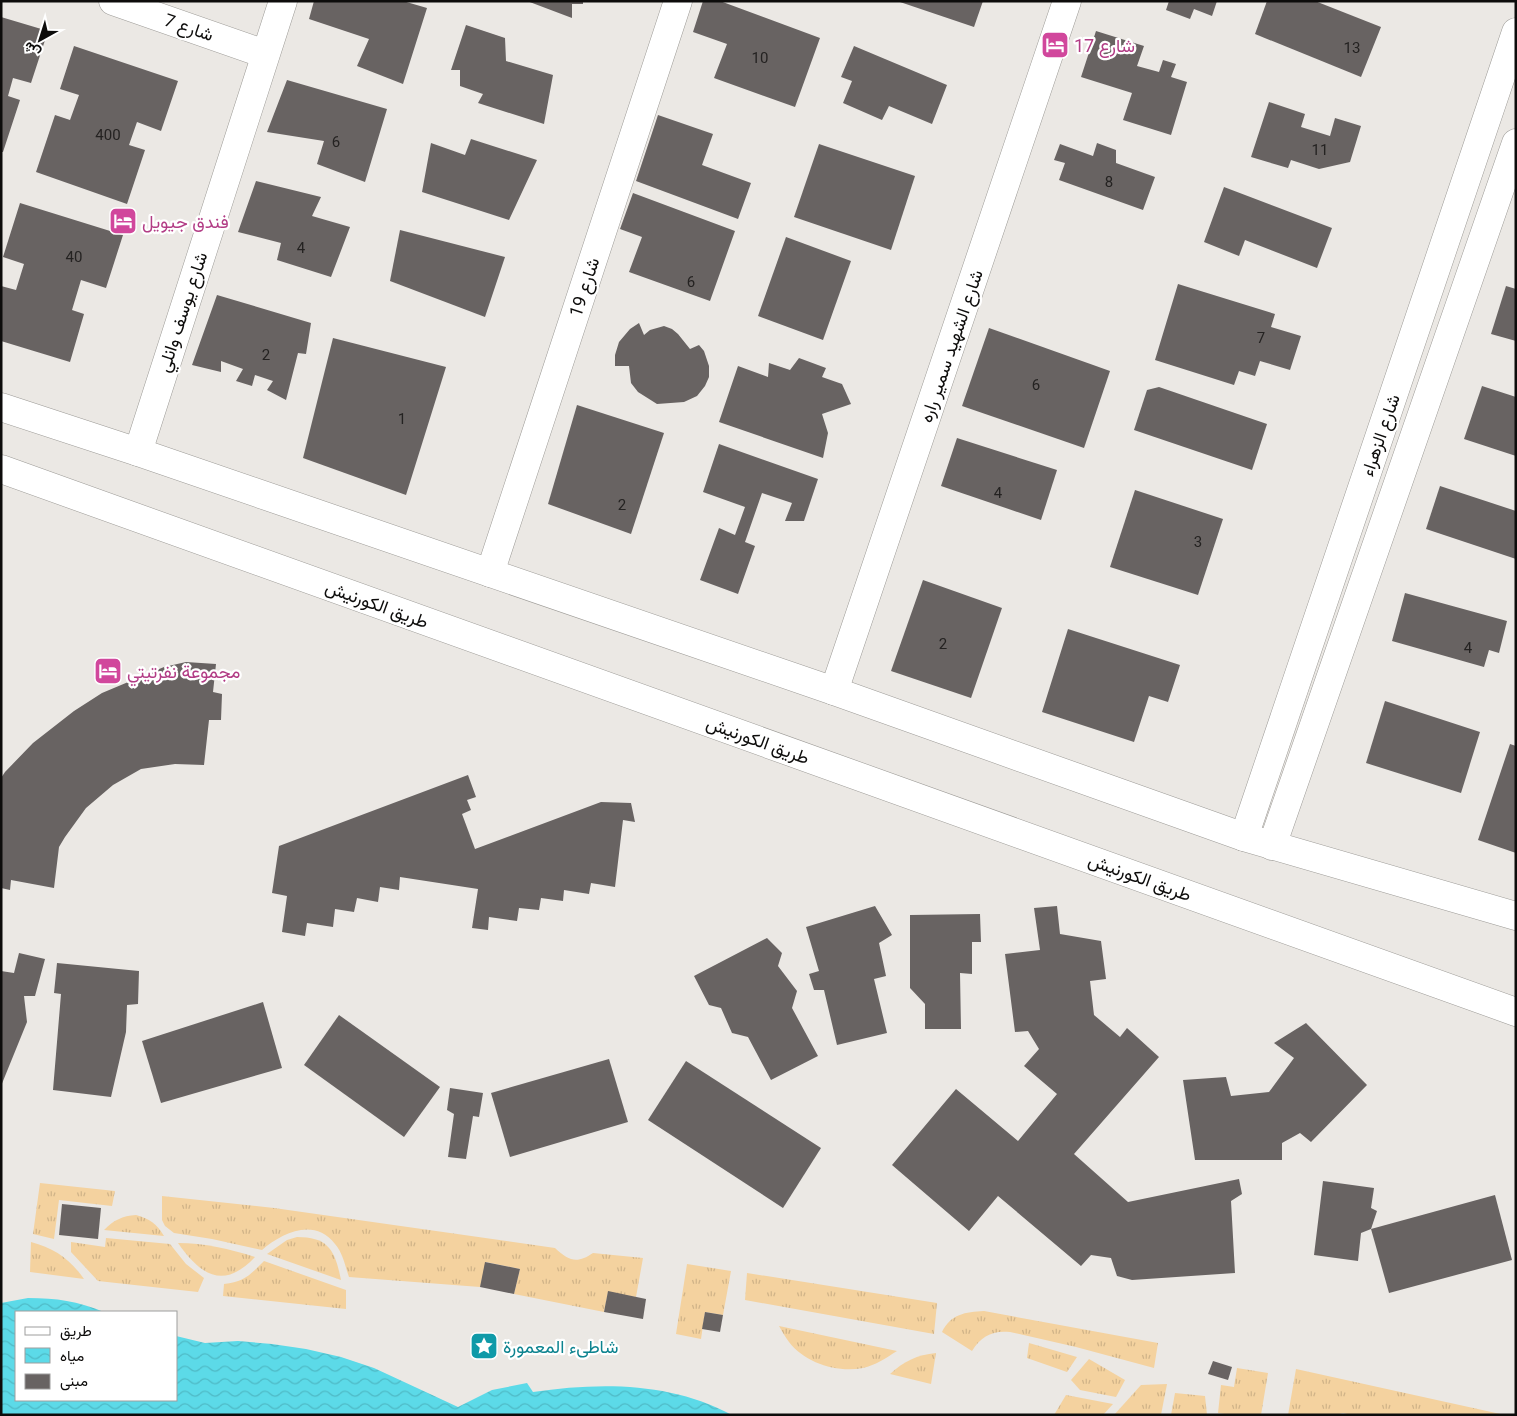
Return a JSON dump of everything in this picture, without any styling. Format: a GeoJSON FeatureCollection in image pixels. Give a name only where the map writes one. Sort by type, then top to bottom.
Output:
{"type":"FeatureCollection","features":[{"type":"Feature","properties":{"kind":"street","name":"شارع 7"},"geometry":{"type":"LineString","coordinates":[[113,1],[265,54]]}},
{"type":"Feature","properties":{"kind":"street","name":"شارع يوسف وانلي"},"geometry":{"type":"LineString","coordinates":[[138,452],[282,1]]}},
{"type":"Feature","properties":{"kind":"street","name":"شارع 19"},"geometry":{"type":"LineString","coordinates":[[490,572],[678,1]]}},
{"type":"Feature","properties":{"kind":"street","name":"شارع الشهيد سمير راره"},"geometry":{"type":"LineString","coordinates":[[834,691],[1067,1]]}},
{"type":"Feature","properties":{"kind":"street","name":"شارع الزهراء"},"geometry":{"type":"LineString","coordinates":[[1244,837],[1516,32]]}},
{"type":"Feature","properties":{"kind":"street","name":"شارع الزهراء"},"geometry":{"type":"LineString","coordinates":[[1272,846],[1516,143]]}},
{"type":"Feature","properties":{"kind":"street"},"geometry":{"type":"LineString","coordinates":[[1,407],[490,572],[834,691],[1244,837],[1516,916]]}},
{"type":"Feature","properties":{"kind":"street","name":"طريق الكورنيش"},"geometry":{"type":"LineString","coordinates":[[1,469],[1516,1012]]}},
{"type":"Feature","properties":{"kind":"green space"},"geometry":{"type":"Polygon","coordinates":[[[40,1183],[115,1191],[112,1206],[59,1200],[54,1239],[33,1234],[40,1183]]]}},
{"type":"Feature","properties":{"kind":"green space"},"geometry":{"type":"Polygon","coordinates":[[[162,1196],[274,1208],[555,1248],[573,1260],[582,1259],[593,1253],[643,1258],[636,1297],[608,1292],[604,1312],[514,1294],[520,1269],[486,1262],[480,1287],[349,1277],[338,1248],[327,1236],[318,1231],[298,1230],[279,1238],[262,1250],[174,1233],[165,1226],[162,1220],[162,1196]]]}},
{"type":"Feature","properties":{"kind":"green space"},"geometry":{"type":"Polygon","coordinates":[[[136,1215],[152,1222],[164,1236],[104,1230],[118,1219],[136,1215]]]}},
{"type":"Feature","properties":{"kind":"green space"},"geometry":{"type":"Polygon","coordinates":[[[297,1237],[317,1240],[329,1248],[336,1261],[341,1280],[267,1254],[287,1240],[297,1237]]]}},
{"type":"Feature","properties":{"kind":"green space"},"geometry":{"type":"Polygon","coordinates":[[[106,1238],[170,1244],[186,1264],[204,1278],[198,1292],[98,1281],[71,1252],[71,1242],[105,1247],[106,1238]]]}},
{"type":"Feature","properties":{"kind":"green space"},"geometry":{"type":"Polygon","coordinates":[[[31,1242],[61,1255],[84,1279],[30,1272],[31,1242]]]}},
{"type":"Feature","properties":{"kind":"green space"},"geometry":{"type":"Polygon","coordinates":[[[178,1243],[217,1247],[255,1257],[244,1267],[233,1273],[223,1276],[214,1275],[204,1271],[195,1264],[178,1243]]]}},
{"type":"Feature","properties":{"kind":"green space"},"geometry":{"type":"Polygon","coordinates":[[[264,1261],[346,1290],[346,1309],[223,1296],[224,1284],[237,1282],[246,1277],[264,1261]]]}},
{"type":"Feature","properties":{"kind":"green space"},"geometry":{"type":"Polygon","coordinates":[[[687,1264],[731,1271],[723,1315],[705,1312],[701,1339],[676,1334],[687,1264]]]}},
{"type":"Feature","properties":{"kind":"green space"},"geometry":{"type":"Polygon","coordinates":[[[747,1273],[937,1303],[934,1334],[745,1300],[747,1273]]]}},
{"type":"Feature","properties":{"kind":"green space"},"geometry":{"type":"Polygon","coordinates":[[[984,1311],[1158,1343],[1154,1368],[1010,1332],[998,1332],[988,1335],[979,1341],[972,1351],[942,1332],[950,1321],[959,1315],[984,1311]]]}},
{"type":"Feature","properties":{"kind":"green space"},"geometry":{"type":"Polygon","coordinates":[[[779,1326],[897,1351],[877,1363],[863,1368],[832,1368],[804,1356],[789,1342],[779,1326]]]}},
{"type":"Feature","properties":{"kind":"green space"},"geometry":{"type":"Polygon","coordinates":[[[1029,1343],[1077,1357],[1067,1372],[1027,1358],[1029,1343]]]}},
{"type":"Feature","properties":{"kind":"green space"},"geometry":{"type":"Polygon","coordinates":[[[936,1353],[931,1384],[890,1374],[911,1359],[936,1353]]]}},
{"type":"Feature","properties":{"kind":"green space"},"geometry":{"type":"Polygon","coordinates":[[[1089,1359],[1125,1380],[1116,1397],[1080,1390],[1071,1380],[1089,1359]]]}},
{"type":"Feature","properties":{"kind":"green space"},"geometry":{"type":"Polygon","coordinates":[[[1237,1368],[1268,1373],[1261,1415],[1218,1413],[1221,1385],[1234,1387],[1237,1368]]]}},
{"type":"Feature","properties":{"kind":"green space"},"geometry":{"type":"Polygon","coordinates":[[[1296,1369],[1505,1415],[1351,1415],[1343,1413],[1336,1415],[1288,1415],[1296,1369]]]}},
{"type":"Feature","properties":{"kind":"green space"},"geometry":{"type":"Polygon","coordinates":[[[1167,1384],[1161,1415],[1114,1415],[1141,1385],[1167,1384]]]}},
{"type":"Feature","properties":{"kind":"green space"},"geometry":{"type":"Polygon","coordinates":[[[1175,1393],[1205,1396],[1207,1415],[1171,1415],[1175,1393]]]}},
{"type":"Feature","properties":{"kind":"green space"},"geometry":{"type":"Polygon","coordinates":[[[1066,1395],[1113,1404],[1103,1415],[1054,1415],[1066,1395]]]}},
{"type":"Feature","properties":{"kind":"water"},"geometry":{"type":"Polygon","coordinates":[[[28,1298],[48,1299],[85,1305],[101,1311],[15,1311],[15,1401],[178,1401],[178,1336],[205,1343],[238,1341],[272,1344],[341,1357],[374,1368],[458,1407],[492,1390],[527,1383],[533,1392],[584,1387],[635,1387],[685,1396],[709,1404],[732,1415],[1,1415],[1,1303],[28,1298]]]}},
{"type":"Feature","properties":{"kind":"building"},"geometry":{"type":"Polygon","coordinates":[[[314,1],[403,1],[427,8],[403,84],[357,66],[369,39],[309,19],[314,1]]]}},
{"type":"Feature","properties":{"kind":"building"},"geometry":{"type":"Polygon","coordinates":[[[527,1],[583,1],[583,4],[572,4],[572,18],[527,1]]]}},
{"type":"Feature","properties":{"kind":"building"},"geometry":{"type":"Polygon","coordinates":[[[703,1],[720,1],[820,38],[795,107],[714,78],[727,44],[693,32],[703,1]]]}},
{"type":"Feature","properties":{"kind":"building"},"geometry":{"type":"Polygon","coordinates":[[[897,1],[983,1],[974,27],[897,1]]]}},
{"type":"Feature","properties":{"kind":"building"},"geometry":{"type":"Polygon","coordinates":[[[1169,1],[1217,1],[1212,16],[1194,9],[1190,19],[1166,10],[1169,1]]]}},
{"type":"Feature","properties":{"kind":"building"},"geometry":{"type":"Polygon","coordinates":[[[1267,1],[1315,1],[1381,27],[1361,77],[1255,34],[1267,1]]]}},
{"type":"Feature","properties":{"kind":"building"},"geometry":{"type":"Polygon","coordinates":[[[1,17],[48,31],[31,83],[13,78],[8,96],[20,100],[3,152],[1,152],[1,17]]]}},
{"type":"Feature","properties":{"kind":"building"},"geometry":{"type":"Polygon","coordinates":[[[466,25],[505,38],[506,61],[553,75],[544,124],[478,103],[483,94],[460,86],[460,70],[451,70],[466,25]]]}},
{"type":"Feature","properties":{"kind":"building"},"geometry":{"type":"Polygon","coordinates":[[[1096,31],[1144,46],[1137,66],[1159,72],[1163,60],[1176,64],[1171,77],[1187,82],[1171,135],[1123,120],[1132,93],[1081,77],[1096,31]]]}},
{"type":"Feature","properties":{"kind":"building"},"geometry":{"type":"Polygon","coordinates":[[[74,46],[178,81],[161,131],[137,122],[129,145],[145,150],[127,204],[36,172],[55,115],[70,120],[79,95],[60,89],[74,46]]]}},
{"type":"Feature","properties":{"kind":"building"},"geometry":{"type":"Polygon","coordinates":[[[854,46],[947,85],[932,124],[889,106],[882,120],[843,103],[852,81],[841,77],[854,46]]]}},
{"type":"Feature","properties":{"kind":"building"},"geometry":{"type":"Polygon","coordinates":[[[287,80],[387,109],[365,182],[317,164],[324,141],[267,132],[287,80]]]}},
{"type":"Feature","properties":{"kind":"building"},"geometry":{"type":"Polygon","coordinates":[[[1269,102],[1305,114],[1301,127],[1330,136],[1335,118],[1361,126],[1350,162],[1319,169],[1291,160],[1288,168],[1251,157],[1269,102]]]}},
{"type":"Feature","properties":{"kind":"building"},"geometry":{"type":"Polygon","coordinates":[[[658,115],[713,134],[702,165],[751,183],[738,219],[636,181],[658,115]]]}},
{"type":"Feature","properties":{"kind":"building"},"geometry":{"type":"Polygon","coordinates":[[[471,139],[537,160],[509,220],[422,192],[431,143],[465,155],[471,139]]]}},
{"type":"Feature","properties":{"kind":"building"},"geometry":{"type":"Polygon","coordinates":[[[1097,143],[1116,150],[1116,163],[1155,177],[1143,210],[1059,180],[1065,163],[1054,160],[1060,144],[1093,156],[1097,143]]]}},
{"type":"Feature","properties":{"kind":"building"},"geometry":{"type":"Polygon","coordinates":[[[819,144],[915,176],[891,250],[794,217],[819,144]]]}},
{"type":"Feature","properties":{"kind":"building"},"geometry":{"type":"Polygon","coordinates":[[[256,181],[321,197],[312,216],[350,227],[331,277],[277,260],[281,243],[238,232],[256,181]]]}},
{"type":"Feature","properties":{"kind":"building"},"geometry":{"type":"Polygon","coordinates":[[[1224,187],[1332,228],[1317,268],[1245,240],[1239,256],[1204,242],[1224,187]]]}},
{"type":"Feature","properties":{"kind":"building"},"geometry":{"type":"Polygon","coordinates":[[[633,193],[735,231],[710,301],[629,272],[642,237],[620,229],[633,193]]]}},
{"type":"Feature","properties":{"kind":"building"},"geometry":{"type":"Polygon","coordinates":[[[20,203],[123,235],[106,288],[81,280],[72,310],[84,314],[70,362],[1,341],[1,286],[16,290],[24,264],[3,257],[20,203]]]}},
{"type":"Feature","properties":{"kind":"building"},"geometry":{"type":"Polygon","coordinates":[[[400,230],[505,257],[485,317],[390,281],[400,230]]]}},
{"type":"Feature","properties":{"kind":"building"},"geometry":{"type":"Polygon","coordinates":[[[786,237],[851,261],[823,340],[758,316],[786,237]]]}},
{"type":"Feature","properties":{"kind":"building"},"geometry":{"type":"Polygon","coordinates":[[[1178,284],[1275,314],[1271,327],[1301,336],[1290,370],[1260,361],[1255,376],[1239,371],[1234,385],[1155,360],[1178,284]]]}},
{"type":"Feature","properties":{"kind":"building"},"geometry":{"type":"Polygon","coordinates":[[[1506,286],[1516,289],[1516,341],[1491,334],[1506,286]]]}},
{"type":"Feature","properties":{"kind":"building"},"geometry":{"type":"Polygon","coordinates":[[[217,295],[311,323],[306,354],[298,353],[286,400],[267,390],[273,381],[255,375],[252,386],[236,381],[243,369],[221,361],[221,372],[192,365],[217,295]]]}},
{"type":"Feature","properties":{"kind":"building"},"geometry":{"type":"Polygon","coordinates":[[[639,323],[644,335],[650,330],[664,326],[678,334],[690,349],[699,345],[704,351],[709,366],[709,377],[697,396],[684,402],[657,404],[638,392],[631,383],[629,366],[615,366],[615,355],[619,342],[630,329],[639,323]]]}},
{"type":"Feature","properties":{"kind":"building"},"geometry":{"type":"Polygon","coordinates":[[[989,328],[1110,371],[1084,448],[962,406],[989,328]]]}},
{"type":"Feature","properties":{"kind":"building"},"geometry":{"type":"Polygon","coordinates":[[[333,338],[446,367],[406,495],[303,458],[333,338]]]}},
{"type":"Feature","properties":{"kind":"building"},"geometry":{"type":"Polygon","coordinates":[[[799,358],[826,368],[822,377],[842,384],[851,404],[822,414],[828,433],[823,458],[719,422],[738,366],[768,377],[769,363],[790,370],[799,358]]]}},
{"type":"Feature","properties":{"kind":"building"},"geometry":{"type":"Polygon","coordinates":[[[1482,386],[1516,397],[1516,456],[1464,439],[1482,386]]]}},
{"type":"Feature","properties":{"kind":"building"},"geometry":{"type":"Polygon","coordinates":[[[1159,387],[1267,424],[1252,470],[1134,430],[1147,390],[1159,387]]]}},
{"type":"Feature","properties":{"kind":"building"},"geometry":{"type":"Polygon","coordinates":[[[577,405],[664,433],[631,534],[548,504],[577,405]]]}},
{"type":"Feature","properties":{"kind":"building"},"geometry":{"type":"Polygon","coordinates":[[[957,438],[1057,470],[1041,520],[941,486],[957,438]]]}},
{"type":"Feature","properties":{"kind":"building"},"geometry":{"type":"Polygon","coordinates":[[[719,444],[818,479],[804,521],[785,521],[792,503],[762,493],[745,542],[755,546],[738,594],[700,580],[719,528],[735,535],[745,507],[703,492],[719,444]]]}},
{"type":"Feature","properties":{"kind":"building"},"geometry":{"type":"Polygon","coordinates":[[[1440,486],[1516,511],[1516,559],[1426,529],[1440,486]]]}},
{"type":"Feature","properties":{"kind":"building"},"geometry":{"type":"Polygon","coordinates":[[[1135,490],[1223,519],[1198,595],[1110,567],[1135,490]]]}},
{"type":"Feature","properties":{"kind":"building"},"geometry":{"type":"Polygon","coordinates":[[[923,580],[1002,608],[971,698],[891,671],[923,580]]]}},
{"type":"Feature","properties":{"kind":"building"},"geometry":{"type":"Polygon","coordinates":[[[1405,593],[1507,621],[1499,653],[1489,650],[1484,667],[1392,641],[1405,593]]]}},
{"type":"Feature","properties":{"kind":"building"},"geometry":{"type":"Polygon","coordinates":[[[1068,629],[1180,665],[1168,702],[1149,696],[1134,742],[1042,712],[1068,629]]]}},
{"type":"Feature","properties":{"kind":"building"},"geometry":{"type":"Polygon","coordinates":[[[186,662],[216,664],[213,692],[222,694],[221,720],[209,720],[204,765],[175,764],[141,769],[113,785],[86,808],[59,847],[54,888],[11,880],[10,890],[1,888],[1,778],[5,772],[33,743],[74,711],[102,693],[164,667],[186,662]]]}},
{"type":"Feature","properties":{"kind":"building"},"geometry":{"type":"Polygon","coordinates":[[[1385,701],[1480,732],[1461,793],[1366,763],[1385,701]]]}},
{"type":"Feature","properties":{"kind":"building"},"geometry":{"type":"Polygon","coordinates":[[[1510,744],[1516,746],[1516,853],[1478,840],[1510,744]]]}},
{"type":"Feature","properties":{"kind":"building"},"geometry":{"type":"Polygon","coordinates":[[[468,775],[476,797],[467,800],[471,810],[462,814],[475,849],[601,802],[631,803],[635,822],[623,820],[615,887],[591,883],[589,894],[564,890],[563,901],[541,898],[539,910],[519,908],[517,921],[489,917],[488,930],[472,928],[478,889],[400,877],[399,890],[380,887],[378,902],[357,898],[354,912],[335,909],[333,927],[307,923],[305,936],[282,932],[287,896],[272,893],[279,846],[468,775]]]}},
{"type":"Feature","properties":{"kind":"building"},"geometry":{"type":"Polygon","coordinates":[[[875,906],[892,935],[879,943],[886,976],[874,979],[887,1033],[837,1045],[824,990],[814,990],[809,974],[819,971],[806,927],[875,906]]]}},
{"type":"Feature","properties":{"kind":"building"},"geometry":{"type":"Polygon","coordinates":[[[1057,906],[1060,934],[1101,941],[1106,979],[1090,981],[1094,1015],[1120,1037],[1127,1028],[1159,1057],[1074,1154],[1128,1202],[1239,1179],[1242,1194],[1231,1201],[1235,1273],[1132,1280],[1117,1276],[1111,1258],[1091,1255],[1081,1266],[998,1196],[969,1231],[892,1165],[956,1089],[1018,1141],[1057,1094],[1024,1066],[1039,1049],[1028,1031],[1015,1032],[1005,954],[1040,950],[1034,908],[1057,906]]]}},
{"type":"Feature","properties":{"kind":"building"},"geometry":{"type":"Polygon","coordinates":[[[980,914],[981,942],[972,942],[972,974],[960,973],[961,1029],[925,1029],[925,1004],[910,988],[910,915],[980,914]]]}},
{"type":"Feature","properties":{"kind":"building"},"geometry":{"type":"Polygon","coordinates":[[[767,938],[782,953],[778,966],[797,991],[792,1008],[818,1056],[771,1080],[748,1037],[732,1033],[721,1008],[709,1005],[694,976],[767,938]]]}},
{"type":"Feature","properties":{"kind":"building"},"geometry":{"type":"Polygon","coordinates":[[[19,953],[45,959],[35,996],[24,996],[27,1022],[1,1086],[1,971],[14,973],[19,953]]]}},
{"type":"Feature","properties":{"kind":"building"},"geometry":{"type":"Polygon","coordinates":[[[57,963],[139,971],[138,1004],[127,1005],[126,1032],[111,1097],[53,1090],[61,994],[54,993],[57,963]]]}},
{"type":"Feature","properties":{"kind":"building"},"geometry":{"type":"Polygon","coordinates":[[[263,1002],[282,1068],[161,1103],[142,1041],[263,1002]]]}},
{"type":"Feature","properties":{"kind":"building"},"geometry":{"type":"Polygon","coordinates":[[[339,1015],[440,1087],[404,1137],[304,1065],[339,1015]]]}},
{"type":"Feature","properties":{"kind":"building"},"geometry":{"type":"Polygon","coordinates":[[[1306,1023],[1367,1085],[1311,1142],[1300,1133],[1282,1143],[1282,1160],[1195,1160],[1183,1080],[1226,1077],[1231,1096],[1269,1092],[1294,1058],[1274,1043],[1306,1023]]]}},
{"type":"Feature","properties":{"kind":"building"},"geometry":{"type":"Polygon","coordinates":[[[609,1059],[628,1122],[510,1157],[491,1093],[609,1059]]]}},
{"type":"Feature","properties":{"kind":"building"},"geometry":{"type":"Polygon","coordinates":[[[686,1061],[821,1148],[783,1208],[648,1120],[686,1061]]]}},
{"type":"Feature","properties":{"kind":"building"},"geometry":{"type":"Polygon","coordinates":[[[450,1088],[483,1093],[479,1117],[473,1116],[466,1159],[448,1157],[454,1114],[447,1110],[450,1088]]]}},
{"type":"Feature","properties":{"kind":"building"},"geometry":{"type":"Polygon","coordinates":[[[1323,1181],[1374,1188],[1371,1208],[1377,1211],[1371,1229],[1361,1233],[1358,1261],[1314,1255],[1323,1181]]]}},
{"type":"Feature","properties":{"kind":"building"},"geometry":{"type":"Polygon","coordinates":[[[1495,1195],[1512,1260],[1389,1293],[1371,1229],[1495,1195]]]}},
{"type":"Feature","properties":{"kind":"building"},"geometry":{"type":"Polygon","coordinates":[[[62,1204],[101,1208],[98,1239],[59,1235],[62,1204]]]}},
{"type":"Feature","properties":{"kind":"building"},"geometry":{"type":"Polygon","coordinates":[[[485,1262],[520,1269],[514,1294],[480,1287],[485,1262]]]}},
{"type":"Feature","properties":{"kind":"building"},"geometry":{"type":"Polygon","coordinates":[[[608,1291],[646,1299],[643,1319],[604,1312],[608,1291]]]}},
{"type":"Feature","properties":{"kind":"building"},"geometry":{"type":"Polygon","coordinates":[[[705,1312],[723,1315],[720,1332],[702,1329],[705,1312]]]}},
{"type":"Feature","properties":{"kind":"building"},"geometry":{"type":"Polygon","coordinates":[[[1213,1361],[1232,1367],[1228,1380],[1208,1374],[1213,1361]]]}},
{"type":"Feature","properties":{"kind":"place","name":"شارع 17"},"geometry":{"type":"Point","coordinates":[1055,45]}},
{"type":"Feature","properties":{"kind":"place","name":"فندق جيويل"},"geometry":{"type":"Point","coordinates":[123,221]}},
{"type":"Feature","properties":{"kind":"place","name":"مجموعة نفرتيتي"},"geometry":{"type":"Point","coordinates":[108,671]}},
{"type":"Feature","properties":{"kind":"place","name":"شاطىء المعمورة"},"geometry":{"type":"Point","coordinates":[484,1346]}}]}
